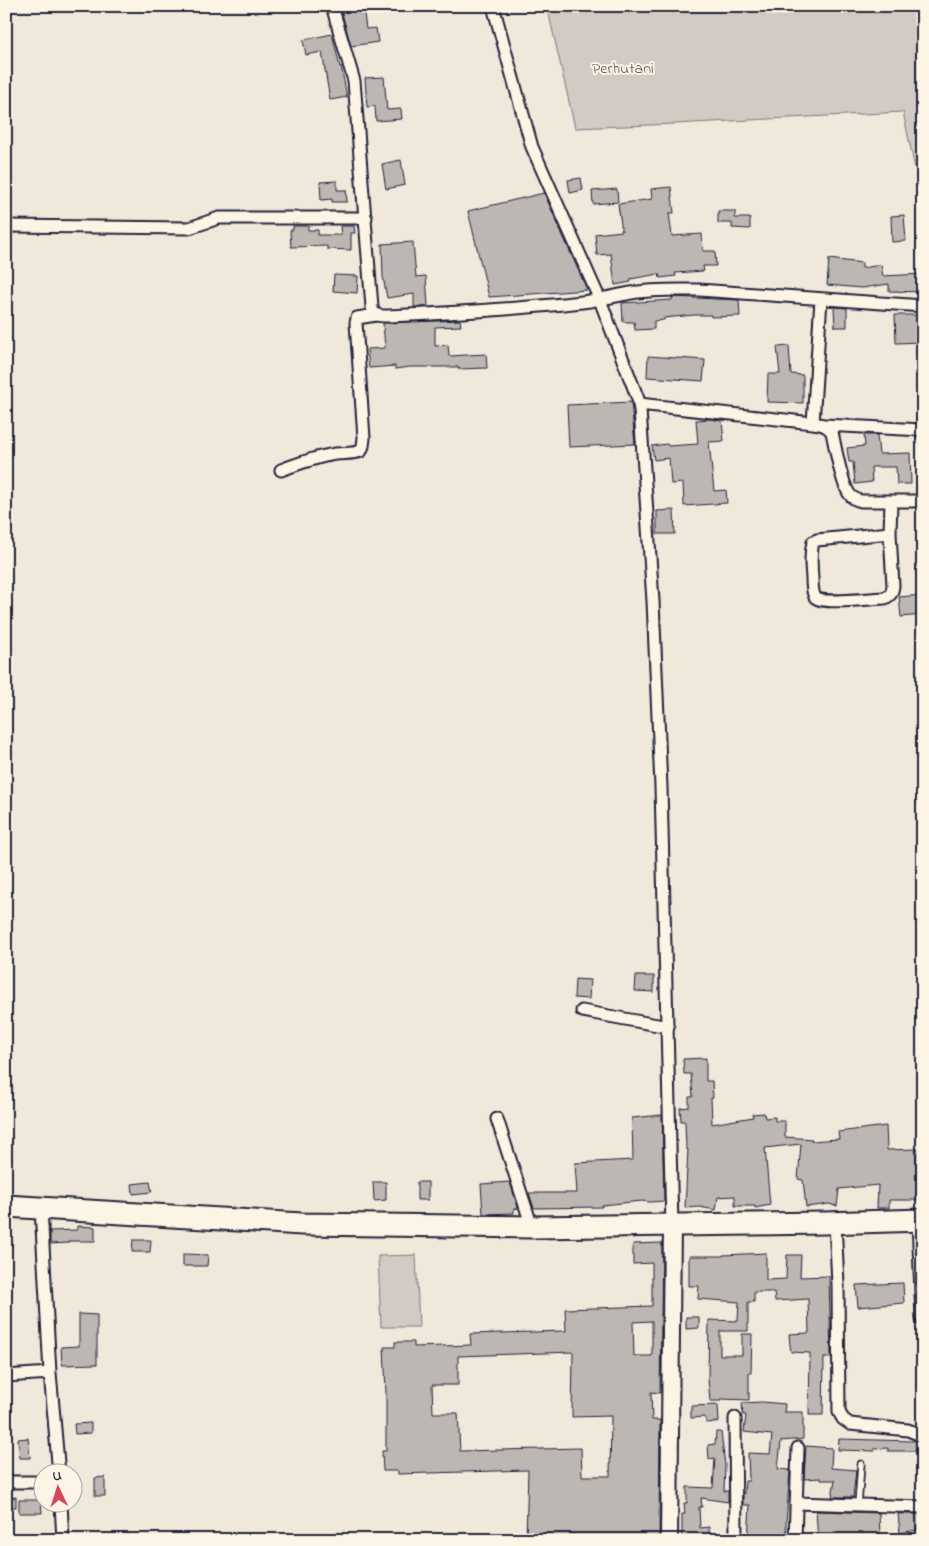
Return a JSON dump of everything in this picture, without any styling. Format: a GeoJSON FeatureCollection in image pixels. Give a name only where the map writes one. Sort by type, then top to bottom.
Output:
{"type":"FeatureCollection","features":[{"type":"Feature","properties":{"kind":"highway"},"geometry":{"type":"LineString","coordinates":[[6,1206],[302,1224],[532,1227],[920,1220]]}},
{"type":"Feature","properties":{"kind":"street"},"geometry":{"type":"LineString","coordinates":[[332,6],[354,81],[372,307],[376,316]]}},
{"type":"Feature","properties":{"kind":"street"},"geometry":{"type":"LineString","coordinates":[[493,6],[532,147],[600,300],[639,404],[653,601],[668,1027],[672,1225],[669,1540]]}},
{"type":"Feature","properties":{"kind":"street"},"geometry":{"type":"LineString","coordinates":[[6,226],[188,228],[219,218],[366,218]]}},
{"type":"Feature","properties":{"kind":"street"},"geometry":{"type":"LineString","coordinates":[[281,470],[332,454],[361,451],[364,438],[357,318],[473,312],[600,300],[630,293],[670,289],[923,306]]}},
{"type":"Feature","properties":{"kind":"street"},"geometry":{"type":"LineString","coordinates":[[819,424],[821,299]]}},
{"type":"Feature","properties":{"kind":"street"},"geometry":{"type":"LineString","coordinates":[[639,404],[819,424],[923,430]]}},
{"type":"Feature","properties":{"kind":"street"},"geometry":{"type":"LineString","coordinates":[[819,424],[830,428],[832,432],[845,486],[850,496],[854,499],[861,501],[923,501]]}},
{"type":"Feature","properties":{"kind":"street"},"geometry":{"type":"LineString","coordinates":[[890,533],[817,540],[813,542],[810,557],[812,588],[815,598],[819,601],[829,602],[885,598],[890,596],[893,586],[890,533],[891,501]]}},
{"type":"Feature","properties":{"kind":"street"},"geometry":{"type":"LineString","coordinates":[[582,1011],[668,1027]]}},
{"type":"Feature","properties":{"kind":"street"},"geometry":{"type":"LineString","coordinates":[[497,1119],[532,1227]]}},
{"type":"Feature","properties":{"kind":"street"},"geometry":{"type":"LineString","coordinates":[[41,1208],[50,1373],[58,1464]]}},
{"type":"Feature","properties":{"kind":"street"},"geometry":{"type":"LineString","coordinates":[[920,1220],[922,1319]]}},
{"type":"Feature","properties":{"kind":"street"},"geometry":{"type":"LineString","coordinates":[[834,1222],[838,1284],[839,1412],[843,1419],[850,1424],[908,1430],[923,1436]]}},
{"type":"Feature","properties":{"kind":"street"},"geometry":{"type":"LineString","coordinates":[[6,1376],[50,1373]]}},
{"type":"Feature","properties":{"kind":"street"},"geometry":{"type":"LineString","coordinates":[[734,1418],[736,1540]]}},
{"type":"Feature","properties":{"kind":"street"},"geometry":{"type":"LineString","coordinates":[[795,1540],[798,1448]]}},
{"type":"Feature","properties":{"kind":"street"},"geometry":{"type":"LineString","coordinates":[[6,1482],[32,1482]]}},
{"type":"Feature","properties":{"kind":"street"},"geometry":{"type":"LineString","coordinates":[[796,1503],[923,1507]]}},
{"type":"Feature","properties":{"kind":"street"},"geometry":{"type":"LineString","coordinates":[[62,1514],[63,1540]]}},
{"type":"Feature","properties":{"kind":"lane"},"geometry":{"type":"LineString","coordinates":[[858,1505],[861,1464]]}},
{"type":"Feature","properties":{"kind":"green space","name":"Perhutani"},"geometry":{"type":"Polygon","coordinates":[[[547,6],[923,6],[923,169],[915,169],[903,112],[575,128],[547,6]]]}},
{"type":"Feature","properties":{"kind":"green space"},"geometry":{"type":"Polygon","coordinates":[[[416,1255],[419,1327],[381,1327],[378,1256],[416,1255]]]}},
{"type":"Feature","properties":{"kind":"building"},"geometry":{"type":"Polygon","coordinates":[[[340,6],[363,6],[366,29],[376,28],[378,42],[351,46],[340,6]]]}},
{"type":"Feature","properties":{"kind":"building"},"geometry":{"type":"Polygon","coordinates":[[[332,34],[347,97],[330,100],[322,52],[306,55],[303,40],[332,34]]]}},
{"type":"Feature","properties":{"kind":"building"},"geometry":{"type":"Polygon","coordinates":[[[384,77],[387,110],[401,109],[402,119],[376,121],[375,106],[367,107],[365,78],[384,77]]]}},
{"type":"Feature","properties":{"kind":"building"},"geometry":{"type":"Polygon","coordinates":[[[401,160],[405,185],[386,189],[382,164],[401,160]]]}},
{"type":"Feature","properties":{"kind":"building"},"geometry":{"type":"Polygon","coordinates":[[[581,178],[583,190],[570,193],[568,180],[581,178]]]}},
{"type":"Feature","properties":{"kind":"building"},"geometry":{"type":"Polygon","coordinates":[[[337,181],[337,190],[346,190],[347,202],[332,202],[332,199],[321,200],[320,182],[337,181]]]}},
{"type":"Feature","properties":{"kind":"building"},"geometry":{"type":"Polygon","coordinates":[[[671,187],[674,213],[669,213],[672,236],[702,234],[703,251],[715,251],[716,266],[703,266],[704,271],[675,273],[676,276],[660,278],[659,274],[630,279],[631,282],[615,285],[611,254],[597,255],[595,234],[622,231],[618,204],[652,199],[651,189],[671,187]]]}},
{"type":"Feature","properties":{"kind":"building"},"geometry":{"type":"Polygon","coordinates":[[[617,189],[618,202],[593,204],[592,191],[617,189]]]}},
{"type":"Feature","properties":{"kind":"building"},"geometry":{"type":"Polygon","coordinates":[[[544,193],[587,290],[489,297],[468,211],[544,193]]]}},
{"type":"Feature","properties":{"kind":"building"},"geometry":{"type":"Polygon","coordinates":[[[718,211],[735,211],[735,218],[750,218],[750,229],[732,228],[732,223],[718,223],[718,211]]]}},
{"type":"Feature","properties":{"kind":"building"},"geometry":{"type":"Polygon","coordinates":[[[904,215],[906,241],[892,242],[891,216],[904,215]]]}},
{"type":"Feature","properties":{"kind":"building"},"geometry":{"type":"Polygon","coordinates":[[[293,226],[308,226],[308,230],[318,230],[318,235],[341,235],[340,226],[354,226],[355,233],[351,233],[351,250],[327,249],[327,246],[291,247],[290,230],[293,230],[293,226]]]}},
{"type":"Feature","properties":{"kind":"building"},"geometry":{"type":"Polygon","coordinates":[[[413,242],[416,277],[426,276],[428,306],[414,307],[414,294],[387,298],[383,277],[382,244],[413,242]]]}},
{"type":"Feature","properties":{"kind":"building"},"geometry":{"type":"Polygon","coordinates":[[[829,259],[862,263],[862,268],[881,265],[883,276],[923,274],[923,292],[889,291],[889,284],[862,288],[827,285],[829,259]]]}},
{"type":"Feature","properties":{"kind":"building"},"geometry":{"type":"Polygon","coordinates":[[[334,275],[358,276],[357,293],[333,291],[334,275]]]}},
{"type":"Feature","properties":{"kind":"building"},"geometry":{"type":"Polygon","coordinates":[[[672,297],[739,300],[740,316],[711,317],[711,315],[694,315],[664,318],[664,320],[654,321],[654,329],[635,330],[634,322],[623,322],[622,303],[672,300],[672,297]]]}},
{"type":"Feature","properties":{"kind":"building"},"geometry":{"type":"Polygon","coordinates":[[[834,307],[847,308],[847,327],[835,327],[834,307]]]}},
{"type":"Feature","properties":{"kind":"building"},"geometry":{"type":"Polygon","coordinates":[[[895,315],[923,315],[923,342],[896,343],[895,315]]]}},
{"type":"Feature","properties":{"kind":"building"},"geometry":{"type":"Polygon","coordinates":[[[460,320],[461,326],[435,327],[435,346],[448,345],[449,356],[486,354],[487,368],[410,367],[395,369],[395,366],[369,368],[367,349],[385,348],[383,323],[460,320]]]}},
{"type":"Feature","properties":{"kind":"building"},"geometry":{"type":"Polygon","coordinates":[[[789,346],[791,374],[803,375],[803,403],[767,402],[768,374],[780,374],[777,347],[789,346]]]}},
{"type":"Feature","properties":{"kind":"building"},"geometry":{"type":"Polygon","coordinates":[[[648,356],[705,360],[703,381],[647,377],[648,356]]]}},
{"type":"Feature","properties":{"kind":"building"},"geometry":{"type":"Polygon","coordinates":[[[631,402],[635,444],[569,447],[567,405],[631,402]]]}},
{"type":"Feature","properties":{"kind":"building"},"geometry":{"type":"Polygon","coordinates":[[[710,419],[722,421],[724,441],[709,442],[714,491],[726,490],[727,503],[684,506],[683,483],[671,484],[669,458],[654,460],[652,446],[698,444],[696,420],[710,419]]]}},
{"type":"Feature","properties":{"kind":"building"},"geometry":{"type":"Polygon","coordinates":[[[864,435],[877,435],[879,454],[910,453],[911,484],[897,484],[896,467],[871,467],[872,482],[855,484],[853,462],[849,462],[847,448],[865,446],[864,435]]]}},
{"type":"Feature","properties":{"kind":"building"},"geometry":{"type":"Polygon","coordinates":[[[674,510],[675,534],[657,534],[657,511],[674,510]]]}},
{"type":"Feature","properties":{"kind":"building"},"geometry":{"type":"Polygon","coordinates":[[[923,595],[923,615],[901,617],[899,597],[923,595]]]}},
{"type":"Feature","properties":{"kind":"building"},"geometry":{"type":"Polygon","coordinates":[[[636,976],[654,976],[654,992],[635,991],[636,976]]]}},
{"type":"Feature","properties":{"kind":"building"},"geometry":{"type":"Polygon","coordinates":[[[575,979],[590,980],[589,999],[574,998],[575,979]]]}},
{"type":"Feature","properties":{"kind":"building"},"geometry":{"type":"Polygon","coordinates":[[[706,1058],[706,1081],[712,1081],[712,1124],[753,1117],[752,1114],[764,1113],[765,1118],[775,1117],[775,1121],[785,1121],[785,1137],[812,1139],[811,1141],[839,1139],[838,1132],[886,1126],[887,1150],[918,1149],[920,1200],[889,1200],[889,1208],[877,1208],[878,1185],[839,1189],[837,1206],[829,1204],[806,1207],[803,1180],[798,1179],[801,1144],[765,1148],[770,1205],[755,1208],[755,1206],[735,1206],[735,1196],[718,1197],[716,1210],[699,1207],[685,1208],[688,1149],[686,1149],[685,1122],[681,1121],[680,1108],[689,1107],[689,1097],[693,1097],[691,1074],[684,1074],[683,1059],[706,1058]]]}},
{"type":"Feature","properties":{"kind":"building"},"geometry":{"type":"Polygon","coordinates":[[[662,1115],[664,1201],[642,1201],[602,1205],[602,1207],[534,1208],[529,1193],[577,1193],[575,1163],[633,1160],[632,1118],[662,1115]]]}},
{"type":"Feature","properties":{"kind":"building"},"geometry":{"type":"Polygon","coordinates":[[[150,1182],[152,1192],[133,1194],[132,1184],[150,1182]]]}},
{"type":"Feature","properties":{"kind":"building"},"geometry":{"type":"Polygon","coordinates":[[[373,1182],[386,1182],[386,1200],[374,1201],[373,1182]]]}},
{"type":"Feature","properties":{"kind":"building"},"geometry":{"type":"Polygon","coordinates":[[[417,1182],[428,1182],[428,1200],[417,1200],[417,1182]]]}},
{"type":"Feature","properties":{"kind":"building"},"geometry":{"type":"Polygon","coordinates":[[[510,1182],[518,1208],[514,1209],[514,1213],[483,1214],[481,1184],[510,1182]]]}},
{"type":"Feature","properties":{"kind":"building"},"geometry":{"type":"Polygon","coordinates":[[[77,1226],[95,1227],[95,1241],[69,1241],[69,1243],[50,1244],[50,1231],[77,1230],[77,1226]]]}},
{"type":"Feature","properties":{"kind":"building"},"geometry":{"type":"Polygon","coordinates":[[[133,1240],[151,1240],[150,1252],[132,1252],[133,1240]]]}},
{"type":"Feature","properties":{"kind":"building"},"geometry":{"type":"Polygon","coordinates":[[[662,1243],[660,1393],[651,1392],[652,1420],[660,1420],[659,1540],[526,1540],[528,1470],[398,1474],[398,1471],[383,1471],[382,1451],[386,1451],[384,1347],[395,1347],[395,1342],[414,1342],[414,1347],[471,1345],[470,1334],[566,1331],[565,1309],[652,1306],[652,1263],[633,1264],[633,1244],[662,1243]],[[652,1321],[633,1322],[634,1356],[652,1356],[652,1321]],[[573,1352],[458,1356],[458,1385],[432,1385],[433,1413],[458,1413],[460,1451],[581,1448],[582,1476],[610,1476],[611,1416],[572,1417],[573,1352]]]}},
{"type":"Feature","properties":{"kind":"building"},"geometry":{"type":"Polygon","coordinates":[[[766,1253],[766,1280],[786,1279],[787,1255],[801,1255],[800,1277],[829,1276],[831,1358],[824,1358],[823,1415],[809,1415],[810,1353],[791,1352],[790,1345],[789,1334],[809,1333],[808,1299],[775,1301],[774,1292],[754,1292],[754,1302],[748,1302],[748,1331],[720,1331],[720,1355],[742,1355],[742,1334],[752,1334],[749,1400],[721,1399],[721,1401],[710,1401],[708,1379],[709,1320],[738,1321],[739,1302],[698,1299],[699,1286],[689,1286],[689,1256],[766,1253]]]}},
{"type":"Feature","properties":{"kind":"building"},"geometry":{"type":"Polygon","coordinates":[[[183,1254],[208,1255],[207,1266],[183,1266],[183,1254]]]}},
{"type":"Feature","properties":{"kind":"building"},"geometry":{"type":"Polygon","coordinates":[[[903,1283],[904,1303],[858,1307],[856,1285],[903,1283]]]}},
{"type":"Feature","properties":{"kind":"building"},"geometry":{"type":"Polygon","coordinates":[[[79,1314],[97,1315],[97,1364],[62,1365],[61,1347],[79,1346],[79,1314]]]}},
{"type":"Feature","properties":{"kind":"building"},"geometry":{"type":"Polygon","coordinates":[[[686,1317],[699,1317],[699,1328],[686,1329],[686,1317]]]}},
{"type":"Feature","properties":{"kind":"building"},"geometry":{"type":"Polygon","coordinates":[[[742,1403],[785,1404],[784,1412],[803,1412],[803,1439],[781,1441],[778,1469],[790,1470],[786,1524],[787,1540],[748,1540],[750,1505],[743,1505],[743,1493],[745,1481],[749,1481],[748,1453],[770,1454],[772,1435],[744,1432],[746,1415],[743,1415],[742,1403]]]}},
{"type":"Feature","properties":{"kind":"building"},"geometry":{"type":"Polygon","coordinates":[[[718,1405],[719,1422],[706,1423],[705,1417],[691,1418],[691,1406],[718,1405]]]}},
{"type":"Feature","properties":{"kind":"building"},"geometry":{"type":"Polygon","coordinates":[[[91,1423],[91,1433],[75,1434],[74,1424],[91,1423]]]}},
{"type":"Feature","properties":{"kind":"building"},"geometry":{"type":"Polygon","coordinates":[[[716,1432],[721,1432],[725,1465],[724,1491],[728,1491],[728,1502],[701,1498],[702,1507],[699,1507],[700,1528],[709,1527],[709,1540],[681,1540],[682,1514],[685,1514],[684,1503],[687,1503],[687,1487],[713,1488],[715,1458],[709,1459],[708,1445],[715,1444],[716,1432]]]}},
{"type":"Feature","properties":{"kind":"building"},"geometry":{"type":"Polygon","coordinates":[[[28,1438],[30,1458],[20,1458],[18,1439],[28,1438]]]}},
{"type":"Feature","properties":{"kind":"building"},"geometry":{"type":"Polygon","coordinates":[[[839,1439],[916,1441],[916,1451],[888,1451],[888,1448],[874,1449],[875,1451],[838,1450],[839,1439]]]}},
{"type":"Feature","properties":{"kind":"building"},"geometry":{"type":"Polygon","coordinates":[[[806,1446],[832,1448],[831,1468],[856,1470],[853,1497],[832,1497],[835,1480],[821,1480],[821,1478],[804,1479],[806,1446]]]}},
{"type":"Feature","properties":{"kind":"building"},"geometry":{"type":"Polygon","coordinates":[[[105,1477],[105,1496],[95,1496],[95,1478],[105,1477]]]}},
{"type":"Feature","properties":{"kind":"building"},"geometry":{"type":"Polygon","coordinates":[[[16,1497],[16,1507],[6,1508],[6,1498],[16,1497]]]}},
{"type":"Feature","properties":{"kind":"building"},"geometry":{"type":"Polygon","coordinates":[[[19,1500],[32,1500],[32,1513],[19,1513],[19,1500]]]}},
{"type":"Feature","properties":{"kind":"building"},"geometry":{"type":"Polygon","coordinates":[[[816,1511],[879,1513],[880,1536],[852,1538],[852,1540],[818,1540],[816,1511]]]}},
{"type":"Feature","properties":{"kind":"building"},"geometry":{"type":"Polygon","coordinates":[[[898,1514],[923,1514],[923,1525],[917,1526],[917,1530],[900,1533],[898,1514]]]}}]}
